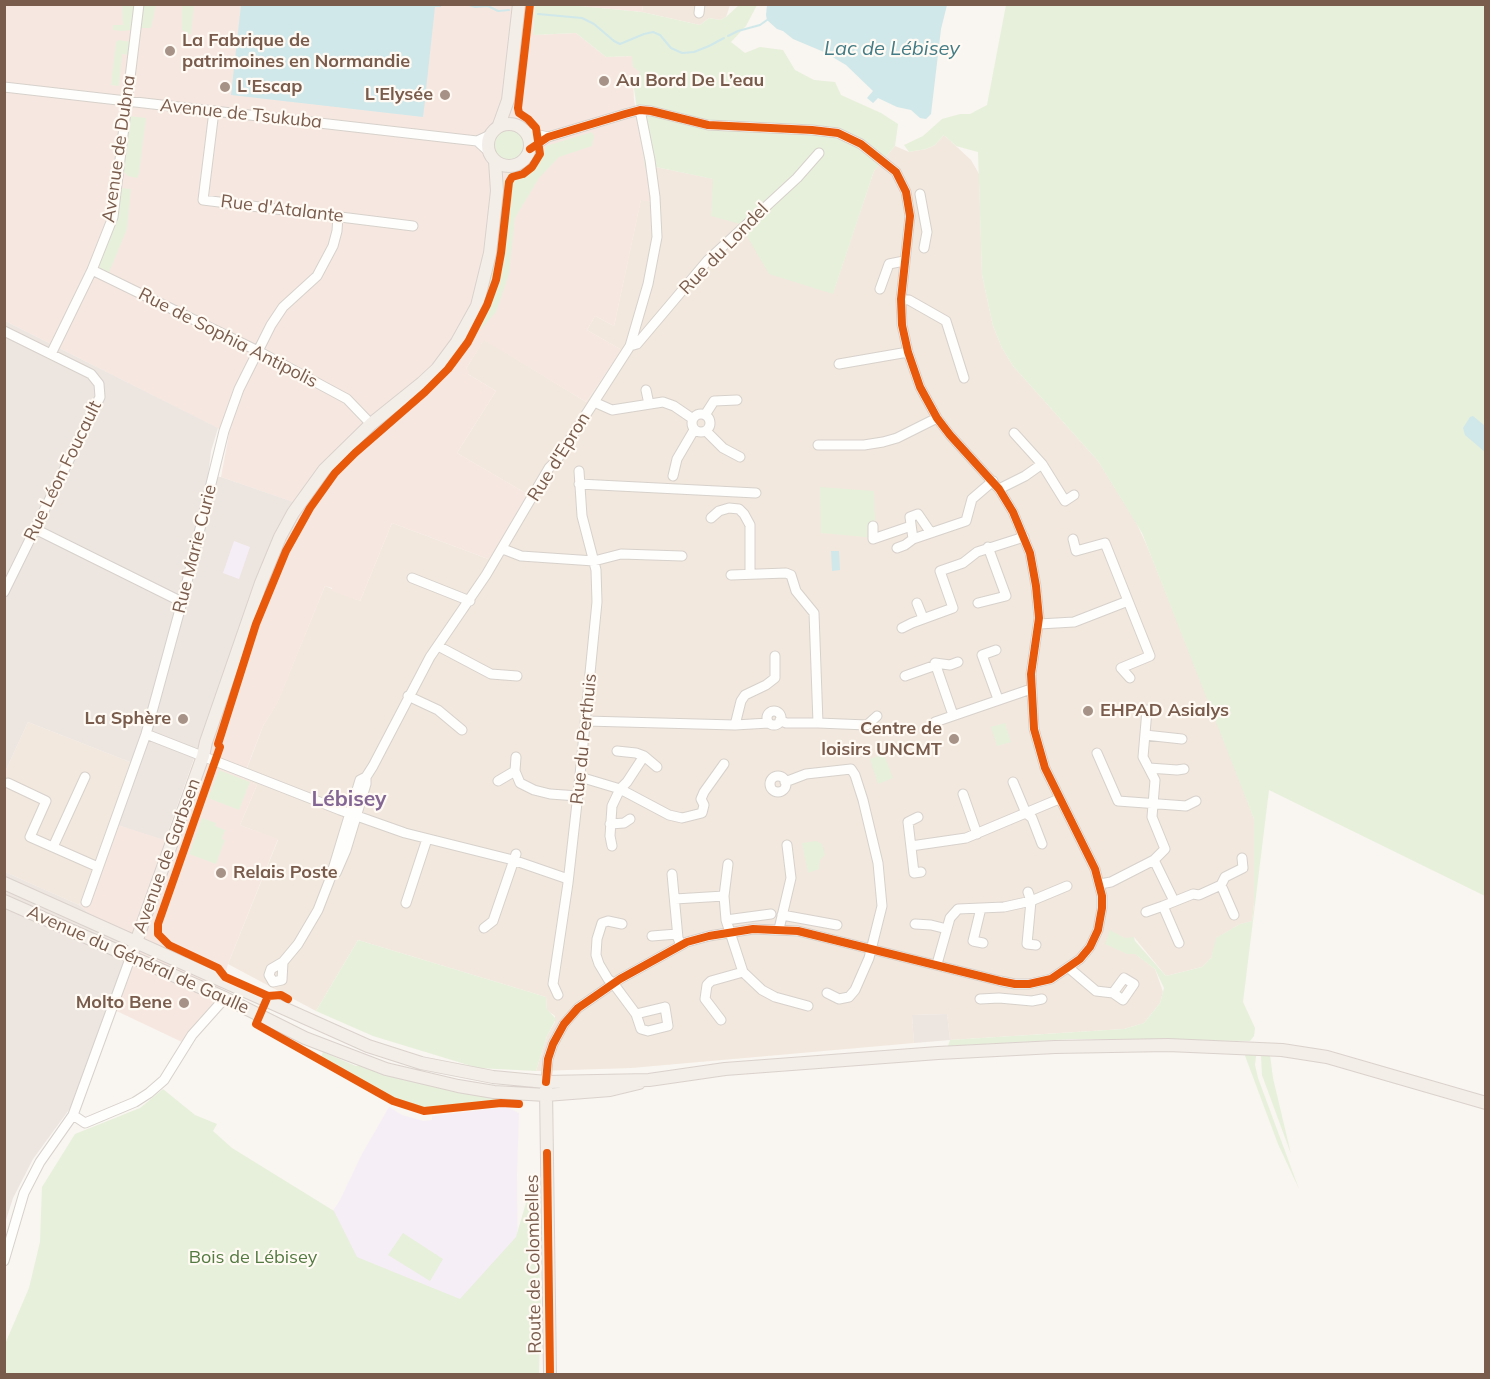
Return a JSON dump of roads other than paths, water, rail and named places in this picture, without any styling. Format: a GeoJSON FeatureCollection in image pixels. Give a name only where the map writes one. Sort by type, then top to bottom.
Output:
{"type":"FeatureCollection","features":[{"type":"Feature","properties":{"kind":"main road"},"geometry":{"type":"LineString","coordinates":[[500,125],[508,100],[519,4]]}},
{"type":"Feature","properties":{"kind":"main road"},"geometry":{"type":"LineString","coordinates":[[492,156],[502,165],[510,166],[521,162],[530,148],[530,140],[508,100]]}},
{"type":"Feature","properties":{"kind":"main road"},"geometry":{"type":"LineString","coordinates":[[497,191],[488,143],[490,135],[500,125],[506,123],[522,129]]}},
{"type":"Feature","properties":{"kind":"main road"},"geometry":{"type":"LineString","coordinates":[[497,191],[510,166]]}},
{"type":"Feature","properties":{"kind":"main road","name":"Avenue de Garbsen"},"geometry":{"type":"LineString","coordinates":[[130,956],[203,756],[261,583],[280,537],[293,513],[324,470],[371,424],[422,383],[436,369],[465,330],[477,306],[483,286],[490,253],[497,191]]}},
{"type":"Feature","properties":{"kind":"main road","name":"Avenue du Général de Gaulle"},"geometry":{"type":"LineString","coordinates":[[4,883],[265,1002],[379,1050],[421,1063],[546,1088]]}},
{"type":"Feature","properties":{"kind":"main road","name":"Avenue du Général de Gaulle"},"geometry":{"type":"LineString","coordinates":[[4,901],[225,998],[305,1038],[386,1068],[458,1086],[494,1092],[546,1088]]}},
{"type":"Feature","properties":{"kind":"main road"},"geometry":{"type":"LineString","coordinates":[[546,1088],[649,1080],[725,1069],[938,1053],[1107,1045],[1199,1046],[1282,1050],[1327,1057],[1485,1102]]}},
{"type":"Feature","properties":{"kind":"main road","name":"Route de Colombelles"},"geometry":{"type":"LineString","coordinates":[[546,1088],[550,1374]]}},
{"type":"Feature","properties":{"kind":"street","name":"Avenue de Dubna"},"geometry":{"type":"LineString","coordinates":[[51,354],[92,270],[113,217],[139,4]]}},
{"type":"Feature","properties":{"kind":"street","name":"Avenue de Tsukuba"},"geometry":{"type":"LineString","coordinates":[[4,87],[477,141]]}},
{"type":"Feature","properties":{"kind":"street"},"geometry":{"type":"LineString","coordinates":[[530,148],[549,137],[640,110],[665,113],[708,125],[829,131],[853,139],[896,172],[906,192],[910,222],[901,299],[902,325],[908,352],[920,387],[937,418],[996,485],[1013,512],[1030,553],[1036,586],[1039,624],[1031,674],[1032,716],[1036,740],[1059,799],[1095,869],[1100,884],[1102,908],[1098,930],[1090,947],[1069,968],[1041,982],[1015,984],[1000,981],[798,931],[779,929],[730,931],[681,945],[613,983],[578,1008],[561,1029],[553,1044],[548,1059],[546,1088]]}},
{"type":"Feature","properties":{"kind":"street","name":"Rue d'Epron"},"geometry":{"type":"LineString","coordinates":[[283,962],[308,928],[330,879],[332,868],[366,784],[366,777],[408,696],[430,657],[503,549],[549,468],[556,461],[630,346],[648,284],[657,237],[653,178],[640,110]]}},
{"type":"Feature","properties":{"kind":"street","name":"Rue d'Atalante"},"geometry":{"type":"LineString","coordinates":[[214,111],[203,200],[413,226]]}},
{"type":"Feature","properties":{"kind":"street"},"geometry":{"type":"LineString","coordinates":[[522,129],[549,137]]}},
{"type":"Feature","properties":{"kind":"street"},"geometry":{"type":"LineString","coordinates":[[490,135],[477,141],[492,156]]}},
{"type":"Feature","properties":{"kind":"street","name":"Rue du Londel"},"geometry":{"type":"LineString","coordinates":[[630,346],[637,345],[708,260],[797,178],[819,153]]}},
{"type":"Feature","properties":{"kind":"street"},"geometry":{"type":"LineString","coordinates":[[920,194],[927,232],[924,248]]}},
{"type":"Feature","properties":{"kind":"street","name":"Rue Marie Curie"},"geometry":{"type":"LineString","coordinates":[[86,902],[146,734],[182,602],[224,431],[239,389],[283,307],[317,276],[333,246],[338,216]]}},
{"type":"Feature","properties":{"kind":"street"},"geometry":{"type":"LineString","coordinates":[[910,222],[925,220]]}},
{"type":"Feature","properties":{"kind":"street"},"geometry":{"type":"LineString","coordinates":[[880,289],[889,264],[904,261]]}},
{"type":"Feature","properties":{"kind":"street","name":"Rue de Sophia Antipolis"},"geometry":{"type":"LineString","coordinates":[[92,270],[258,351],[346,399],[371,424]]}},
{"type":"Feature","properties":{"kind":"street"},"geometry":{"type":"LineString","coordinates":[[901,299],[909,300],[946,321],[964,378]]}},
{"type":"Feature","properties":{"kind":"street","name":"Rue Léon Foucault"},"geometry":{"type":"LineString","coordinates":[[4,331],[91,374],[99,384],[100,397],[4,591]]}},
{"type":"Feature","properties":{"kind":"street"},"geometry":{"type":"LineString","coordinates":[[839,364],[908,352]]}},
{"type":"Feature","properties":{"kind":"street"},"geometry":{"type":"LineString","coordinates":[[646,390],[649,404]]}},
{"type":"Feature","properties":{"kind":"street"},"geometry":{"type":"LineString","coordinates":[[705,415],[714,401],[737,400]]}},
{"type":"Feature","properties":{"kind":"street"},"geometry":{"type":"LineString","coordinates":[[594,402],[612,410],[659,402],[666,403],[693,418]]}},
{"type":"Feature","properties":{"kind":"street"},"geometry":{"type":"LineString","coordinates":[[697,415],[705,415],[710,421],[710,427],[700,433],[694,430],[693,418],[697,415]]}},
{"type":"Feature","properties":{"kind":"street"},"geometry":{"type":"LineString","coordinates":[[818,445],[864,445],[884,442],[937,418]]}},
{"type":"Feature","properties":{"kind":"street"},"geometry":{"type":"LineString","coordinates":[[673,476],[677,459],[694,430]]}},
{"type":"Feature","properties":{"kind":"street"},"geometry":{"type":"LineString","coordinates":[[706,431],[723,448],[740,457]]}},
{"type":"Feature","properties":{"kind":"street"},"geometry":{"type":"LineString","coordinates":[[1014,433],[1042,464],[1065,501],[1074,495]]}},
{"type":"Feature","properties":{"kind":"street"},"geometry":{"type":"LineString","coordinates":[[897,548],[905,546],[913,539],[966,521],[969,514],[968,497],[1025,476],[1042,464]]}},
{"type":"Feature","properties":{"kind":"street","name":"Rue du Perthuis"},"geometry":{"type":"LineString","coordinates":[[558,995],[553,984],[578,796],[597,602],[594,561],[582,516],[579,471]]}},
{"type":"Feature","properties":{"kind":"street"},"geometry":{"type":"LineString","coordinates":[[579,484],[756,493]]}},
{"type":"Feature","properties":{"kind":"street"},"geometry":{"type":"LineString","coordinates":[[711,518],[719,511],[729,508],[744,513],[750,525],[750,574]]}},
{"type":"Feature","properties":{"kind":"street"},"geometry":{"type":"LineString","coordinates":[[913,539],[910,517],[918,514],[931,533]]}},
{"type":"Feature","properties":{"kind":"street"},"geometry":{"type":"LineString","coordinates":[[969,514],[978,522]]}},
{"type":"Feature","properties":{"kind":"street"},"geometry":{"type":"LineString","coordinates":[[873,526],[873,543],[911,526]]}},
{"type":"Feature","properties":{"kind":"street"},"geometry":{"type":"LineString","coordinates":[[35,529],[182,602]]}},
{"type":"Feature","properties":{"kind":"street"},"geometry":{"type":"LineString","coordinates":[[902,628],[953,608],[940,571],[963,563],[988,547],[1024,537]]}},
{"type":"Feature","properties":{"kind":"street"},"geometry":{"type":"LineString","coordinates":[[1073,539],[1076,551],[1106,543],[1150,656],[1121,668],[1130,678]]}},
{"type":"Feature","properties":{"kind":"street"},"geometry":{"type":"LineString","coordinates":[[978,603],[1006,596],[988,547]]}},
{"type":"Feature","properties":{"kind":"street"},"geometry":{"type":"LineString","coordinates":[[503,549],[521,556],[594,561],[621,554],[682,556]]}},
{"type":"Feature","properties":{"kind":"street"},"geometry":{"type":"LineString","coordinates":[[731,575],[790,574],[796,591],[814,612],[818,723]]}},
{"type":"Feature","properties":{"kind":"street"},"geometry":{"type":"LineString","coordinates":[[412,578],[470,601]]}},
{"type":"Feature","properties":{"kind":"street"},"geometry":{"type":"LineString","coordinates":[[1039,624],[1074,622],[1128,601]]}},
{"type":"Feature","properties":{"kind":"street"},"geometry":{"type":"LineString","coordinates":[[918,603],[923,618]]}},
{"type":"Feature","properties":{"kind":"street"},"geometry":{"type":"LineString","coordinates":[[438,646],[491,674],[517,676]]}},
{"type":"Feature","properties":{"kind":"street"},"geometry":{"type":"LineString","coordinates":[[996,650],[982,655],[998,699]]}},
{"type":"Feature","properties":{"kind":"street"},"geometry":{"type":"LineString","coordinates":[[735,725],[745,695],[775,678],[775,656]]}},
{"type":"Feature","properties":{"kind":"street"},"geometry":{"type":"LineString","coordinates":[[905,676],[936,665],[935,663],[950,665],[958,662]]}},
{"type":"Feature","properties":{"kind":"street"},"geometry":{"type":"LineString","coordinates":[[936,665],[953,715]]}},
{"type":"Feature","properties":{"kind":"street"},"geometry":{"type":"LineString","coordinates":[[935,722],[1031,689]]}},
{"type":"Feature","properties":{"kind":"street"},"geometry":{"type":"LineString","coordinates":[[408,696],[438,710],[462,730]]}},
{"type":"Feature","properties":{"kind":"street"},"geometry":{"type":"LineString","coordinates":[[1100,884],[1111,882],[1154,860],[1169,849],[1152,817],[1155,780],[1143,757],[1146,710]]}},
{"type":"Feature","properties":{"kind":"street"},"geometry":{"type":"LineString","coordinates":[[586,721],[764,725],[769,723],[767,717],[773,711],[779,714],[780,720],[786,723],[867,724],[877,716]]}},
{"type":"Feature","properties":{"kind":"street"},"geometry":{"type":"LineString","coordinates":[[146,734],[353,815],[427,839],[514,856],[568,879]]}},
{"type":"Feature","properties":{"kind":"street"},"geometry":{"type":"LineString","coordinates":[[1145,735],[1182,739]]}},
{"type":"Feature","properties":{"kind":"street"},"geometry":{"type":"LineString","coordinates":[[617,751],[644,756],[657,767]]}},
{"type":"Feature","properties":{"kind":"street"},"geometry":{"type":"LineString","coordinates":[[1097,753],[1117,805],[1153,803],[1186,806],[1196,801]]}},
{"type":"Feature","properties":{"kind":"street"},"geometry":{"type":"LineString","coordinates":[[612,846],[610,824],[612,806],[620,789],[644,756]]}},
{"type":"Feature","properties":{"kind":"street"},"geometry":{"type":"LineString","coordinates":[[516,757],[515,771],[520,783],[550,794],[578,796]]}},
{"type":"Feature","properties":{"kind":"street"},"geometry":{"type":"LineString","coordinates":[[580,777],[620,789],[669,815],[682,818],[696,815],[704,810],[701,799],[723,764]]}},
{"type":"Feature","properties":{"kind":"street"},"geometry":{"type":"LineString","coordinates":[[1149,768],[1184,769]]}},
{"type":"Feature","properties":{"kind":"street"},"geometry":{"type":"LineString","coordinates":[[785,782],[806,774],[850,769],[855,774],[878,863],[882,906],[872,949],[855,990],[849,997],[839,999],[827,993]]}},
{"type":"Feature","properties":{"kind":"street"},"geometry":{"type":"LineString","coordinates":[[498,781],[515,771]]}},
{"type":"Feature","properties":{"kind":"street"},"geometry":{"type":"LineString","coordinates":[[53,847],[85,777]]}},
{"type":"Feature","properties":{"kind":"street"},"geometry":{"type":"LineString","coordinates":[[1013,782],[1042,844]]}},
{"type":"Feature","properties":{"kind":"street"},"geometry":{"type":"LineString","coordinates":[[8,783],[46,801],[30,837],[99,867]]}},
{"type":"Feature","properties":{"kind":"street"},"geometry":{"type":"LineString","coordinates":[[963,794],[977,834]]}},
{"type":"Feature","properties":{"kind":"street"},"geometry":{"type":"LineString","coordinates":[[911,846],[952,841],[977,834],[1059,799]]}},
{"type":"Feature","properties":{"kind":"street"},"geometry":{"type":"LineString","coordinates":[[918,817],[908,822],[914,873],[921,872]]}},
{"type":"Feature","properties":{"kind":"street"},"geometry":{"type":"LineString","coordinates":[[610,824],[624,823],[630,819]]}},
{"type":"Feature","properties":{"kind":"street"},"geometry":{"type":"LineString","coordinates":[[406,903],[427,839]]}},
{"type":"Feature","properties":{"kind":"street"},"geometry":{"type":"LineString","coordinates":[[779,929],[791,878],[787,845]]}},
{"type":"Feature","properties":{"kind":"street"},"geometry":{"type":"LineString","coordinates":[[484,928],[493,921],[514,856]]}},
{"type":"Feature","properties":{"kind":"street"},"geometry":{"type":"LineString","coordinates":[[1146,912],[1193,894],[1199,895],[1221,885],[1225,877],[1243,867],[1242,858]]}},
{"type":"Feature","properties":{"kind":"street"},"geometry":{"type":"LineString","coordinates":[[1154,860],[1174,901]]}},
{"type":"Feature","properties":{"kind":"street"},"geometry":{"type":"LineString","coordinates":[[728,864],[724,896],[726,920],[743,972],[762,990],[775,997],[808,1006]]}},
{"type":"Feature","properties":{"kind":"street"},"geometry":{"type":"LineString","coordinates":[[672,874],[677,934],[681,945]]}},
{"type":"Feature","properties":{"kind":"street"},"geometry":{"type":"LineString","coordinates":[[1221,885],[1234,915]]}},
{"type":"Feature","properties":{"kind":"street"},"geometry":{"type":"LineString","coordinates":[[937,964],[950,918],[958,909],[1004,907],[1067,886]]}},
{"type":"Feature","properties":{"kind":"street"},"geometry":{"type":"LineString","coordinates":[[675,899],[724,896]]}},
{"type":"Feature","properties":{"kind":"street"},"geometry":{"type":"LineString","coordinates":[[1030,897],[1028,944],[1036,945]]}},
{"type":"Feature","properties":{"kind":"street"},"geometry":{"type":"LineString","coordinates":[[1163,906],[1179,943]]}},
{"type":"Feature","properties":{"kind":"street"},"geometry":{"type":"LineString","coordinates":[[981,908],[973,941],[982,943]]}},
{"type":"Feature","properties":{"kind":"street"},"geometry":{"type":"LineString","coordinates":[[726,920],[771,915]]}},
{"type":"Feature","properties":{"kind":"street"},"geometry":{"type":"LineString","coordinates":[[782,915],[837,925]]}},
{"type":"Feature","properties":{"kind":"street"},"geometry":{"type":"LineString","coordinates":[[665,921],[676,920]]}},
{"type":"Feature","properties":{"kind":"street"},"geometry":{"type":"LineString","coordinates":[[622,924],[608,921],[602,923],[597,939],[596,955],[608,979],[636,1014]]}},
{"type":"Feature","properties":{"kind":"street"},"geometry":{"type":"LineString","coordinates":[[915,924],[947,929]]}},
{"type":"Feature","properties":{"kind":"street"},"geometry":{"type":"LineString","coordinates":[[652,936],[677,934]]}},
{"type":"Feature","properties":{"kind":"street"},"geometry":{"type":"LineString","coordinates":[[4,1261],[24,1192],[40,1162],[73,1115],[130,956]]}},
{"type":"Feature","properties":{"kind":"street"},"geometry":{"type":"LineString","coordinates":[[1069,968],[1096,991],[1113,993]]}},
{"type":"Feature","properties":{"kind":"street"},"geometry":{"type":"LineString","coordinates":[[721,1020],[705,999],[707,985],[711,981],[743,972]]}},
{"type":"Feature","properties":{"kind":"street"},"geometry":{"type":"LineString","coordinates":[[999,998],[1000,981]]}},
{"type":"Feature","properties":{"kind":"street"},"geometry":{"type":"LineString","coordinates":[[73,1115],[85,1123],[149,1094],[164,1080],[185,1046],[225,998]]}},
{"type":"Feature","properties":{"kind":"street"},"geometry":{"type":"LineString","coordinates":[[980,999],[1042,999]]}},
{"type":"Feature","properties":{"kind":"water"},"geometry":{"type":"Polygon","coordinates":[[[241,5],[441,5],[441,7],[435,7],[426,90],[416,89],[415,100],[425,101],[423,117],[231,95],[241,5]]]}},
{"type":"Feature","properties":{"kind":"water","name":"Lac de Lébisey"},"geometry":{"type":"Polygon","coordinates":[[[767,5],[947,5],[941,29],[931,114],[926,119],[920,118],[911,110],[897,107],[878,98],[873,103],[867,98],[873,91],[846,65],[824,52],[793,39],[767,20],[767,5]]]}},
{"type":"Feature","properties":{"kind":"water"},"geometry":{"type":"Polygon","coordinates":[[[1473,416],[1485,426],[1485,452],[1465,435],[1463,428],[1473,416]]]}},
{"type":"Feature","properties":{"kind":"water"},"geometry":{"type":"Polygon","coordinates":[[[831,551],[839,551],[840,570],[832,571],[831,551]]]}},
{"type":"Feature","properties":{"kind":"waterway"},"geometry":{"type":"LineString","coordinates":[[451,4],[459,4]]}},
{"type":"Feature","properties":{"kind":"waterway"},"geometry":{"type":"LineString","coordinates":[[466,4],[475,7],[488,6],[498,11],[509,10]]}},
{"type":"Feature","properties":{"kind":"waterway"},"geometry":{"type":"LineString","coordinates":[[538,14],[582,18],[594,24],[620,44],[653,32],[660,35],[671,48],[682,53],[694,52],[724,38]]}},
{"type":"Feature","properties":{"kind":"waterway"},"geometry":{"type":"LineString","coordinates":[[728,36],[760,25],[767,20]]}},
{"type":"Feature","properties":{"kind":"place","name":"La Fabrique de patrimoines en Normandie"},"geometry":{"type":"Point","coordinates":[170,51]}},
{"type":"Feature","properties":{"kind":"place","name":"Au Bord De L’eau"},"geometry":{"type":"Point","coordinates":[604,81]}},
{"type":"Feature","properties":{"kind":"place","name":"L'Escap"},"geometry":{"type":"Point","coordinates":[225,87]}},
{"type":"Feature","properties":{"kind":"place","name":"L'Elysée"},"geometry":{"type":"Point","coordinates":[445,95]}},
{"type":"Feature","properties":{"kind":"place","name":"EHPAD Asialys"},"geometry":{"type":"Point","coordinates":[1088,711]}},
{"type":"Feature","properties":{"kind":"place","name":"La Sphère"},"geometry":{"type":"Point","coordinates":[183,719]}},
{"type":"Feature","properties":{"kind":"place","name":"Centre de loisirs UNCMT"},"geometry":{"type":"Point","coordinates":[954,739]}},
{"type":"Feature","properties":{"kind":"place","name":"Relais Poste"},"geometry":{"type":"Point","coordinates":[221,873]}},
{"type":"Feature","properties":{"kind":"place","name":"Molto Bene"},"geometry":{"type":"Point","coordinates":[184,1003]}},
{"type":"Feature","properties":{"kind":"district","name":"Lébisey"},"geometry":{"type":"Point","coordinates":[349,800]}},
{"type":"Feature","properties":{"kind":"park label","name":"Bois de Lébisey"},"geometry":{"type":"Point","coordinates":[253,1258]}}]}
